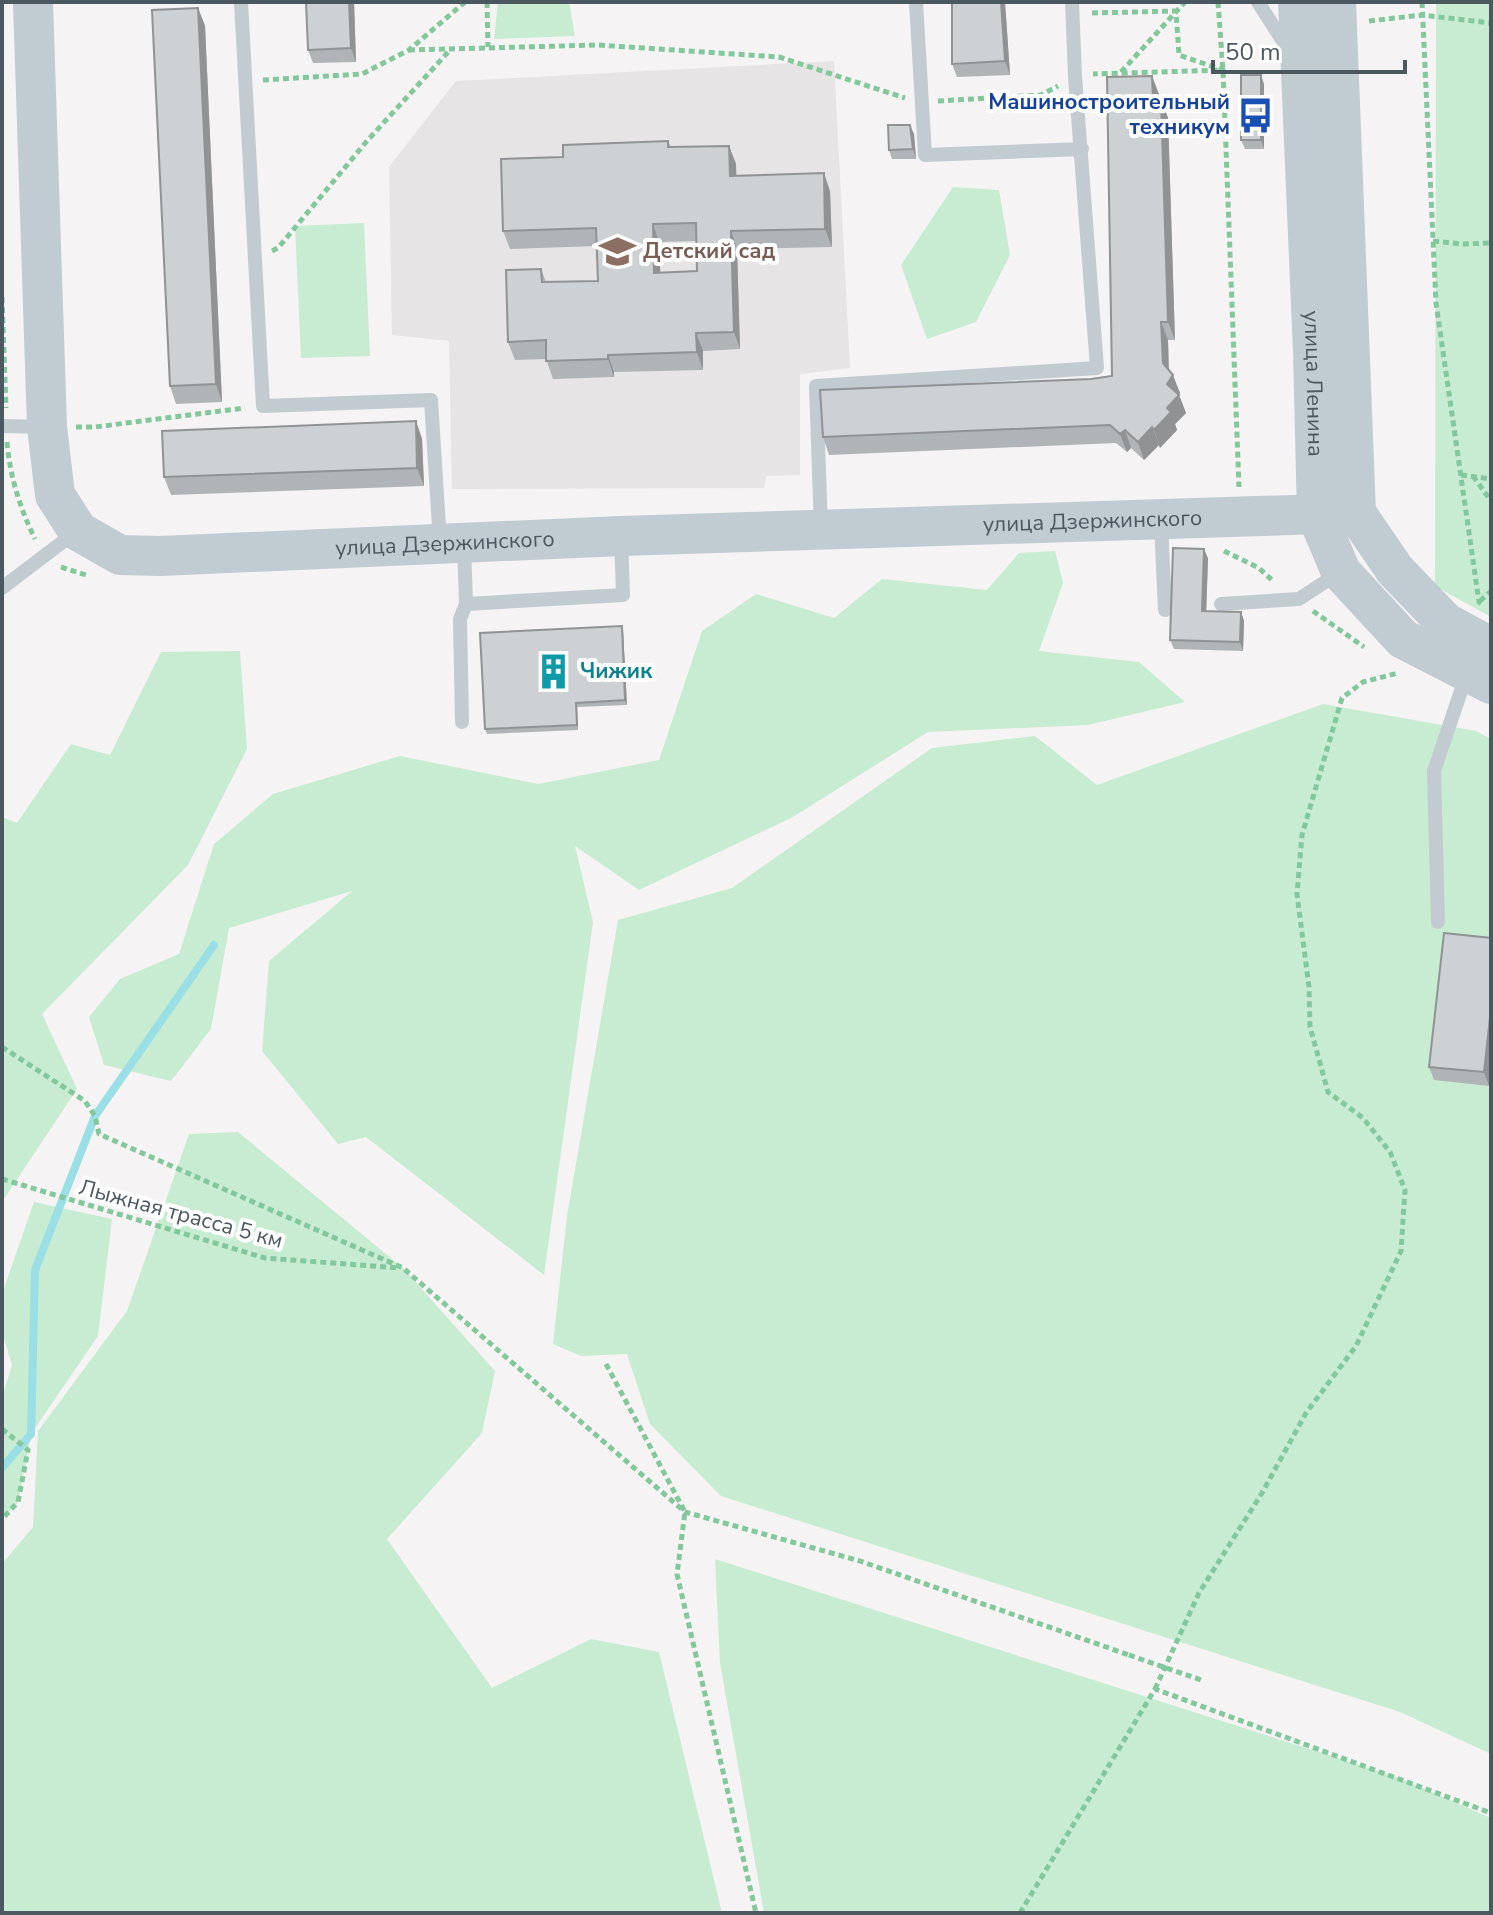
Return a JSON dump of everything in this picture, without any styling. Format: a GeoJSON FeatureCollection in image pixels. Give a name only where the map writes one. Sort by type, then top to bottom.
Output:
{"type":"FeatureCollection","features":[{"type":"Feature","properties":{"kind":"main road","name":"улица Дзержинского"},"geometry":{"type":"LineString","coordinates":[[33,2],[47,427],[55,495],[78,531],[120,555],[1336,514]]}},
{"type":"Feature","properties":{"kind":"main road","name":"улица Ленина"},"geometry":{"type":"LineString","coordinates":[[1298,2],[1313,351],[1341,572],[1403,639],[1474,666]]}},
{"type":"Feature","properties":{"kind":"main road","name":"улица Ленина"},"geometry":{"type":"LineString","coordinates":[[1336,514],[1337,15]]}},
{"type":"Feature","properties":{"kind":"main road"},"geometry":{"type":"LineString","coordinates":[[1336,514],[1446,623],[1474,666]]}},
{"type":"Feature","properties":{"kind":"lane"},"geometry":{"type":"LineString","coordinates":[[241,2],[263,406],[431,400],[452,544],[466,604],[460,619],[462,722]]}},
{"type":"Feature","properties":{"kind":"lane"},"geometry":{"type":"LineString","coordinates":[[916,2],[925,155],[1082,149]]}},
{"type":"Feature","properties":{"kind":"lane"},"geometry":{"type":"LineString","coordinates":[[1258,2],[1300,68]]}},
{"type":"Feature","properties":{"kind":"lane"},"geometry":{"type":"LineString","coordinates":[[821,530],[816,386],[1097,368],[1072,8]]}},
{"type":"Feature","properties":{"kind":"lane"},"geometry":{"type":"LineString","coordinates":[[4,426],[47,427]]}},
{"type":"Feature","properties":{"kind":"lane"},"geometry":{"type":"LineString","coordinates":[[1161,518],[1165,610]]}},
{"type":"Feature","properties":{"kind":"lane"},"geometry":{"type":"LineString","coordinates":[[2,588],[78,531]]}},
{"type":"Feature","properties":{"kind":"lane"},"geometry":{"type":"LineString","coordinates":[[466,604],[623,595],[621,536]]}},
{"type":"Feature","properties":{"kind":"lane"},"geometry":{"type":"LineString","coordinates":[[1221,604],[1299,599],[1341,572]]}},
{"type":"Feature","properties":{"kind":"lane"},"geometry":{"type":"LineString","coordinates":[[1438,922],[1434,771],[1474,666]]}},
{"type":"Feature","properties":{"kind":"path"},"geometry":{"type":"LineString","coordinates":[[246,81],[362,74],[409,50],[465,2]]}},
{"type":"Feature","properties":{"kind":"path"},"geometry":{"type":"LineString","coordinates":[[487,2],[488,47]]}},
{"type":"Feature","properties":{"kind":"path"},"geometry":{"type":"LineString","coordinates":[[1120,72],[1185,2]]}},
{"type":"Feature","properties":{"kind":"path"},"geometry":{"type":"LineString","coordinates":[[1218,2],[1241,516]]}},
{"type":"Feature","properties":{"kind":"path"},"geometry":{"type":"LineString","coordinates":[[1422,2],[1436,303],[1479,602]]}},
{"type":"Feature","properties":{"kind":"path"},"geometry":{"type":"LineString","coordinates":[[1072,8],[1176,11]]}},
{"type":"Feature","properties":{"kind":"path"},"geometry":{"type":"LineString","coordinates":[[1176,11],[1179,55],[1223,70]]}},
{"type":"Feature","properties":{"kind":"path"},"geometry":{"type":"LineString","coordinates":[[1337,15],[1422,15],[1491,23]]}},
{"type":"Feature","properties":{"kind":"path"},"geometry":{"type":"LineString","coordinates":[[409,50],[598,45],[779,57],[886,94],[920,102],[1041,95],[1075,76],[1223,70]]}},
{"type":"Feature","properties":{"kind":"path"},"geometry":{"type":"LineString","coordinates":[[255,258],[278,248],[367,141],[451,49]]}},
{"type":"Feature","properties":{"kind":"path"},"geometry":{"type":"LineString","coordinates":[[1433,241],[1490,243]]}},
{"type":"Feature","properties":{"kind":"path"},"geometry":{"type":"LineString","coordinates":[[2,297],[4,426]]}},
{"type":"Feature","properties":{"kind":"path"},"geometry":{"type":"LineString","coordinates":[[47,427],[95,427],[263,406]]}},
{"type":"Feature","properties":{"kind":"path"},"geometry":{"type":"LineString","coordinates":[[1461,475],[1491,479]]}},
{"type":"Feature","properties":{"kind":"path"},"geometry":{"type":"LineString","coordinates":[[1473,476],[1491,501]]}},
{"type":"Feature","properties":{"kind":"path"},"geometry":{"type":"LineString","coordinates":[[1479,602],[1491,591]]}},
{"type":"Feature","properties":{"kind":"path"},"geometry":{"type":"LineString","coordinates":[[1479,602],[1491,609]]}},
{"type":"Feature","properties":{"kind":"path"},"geometry":{"type":"LineString","coordinates":[[1020,1913],[1155,1689],[1199,1593],[1262,1493],[1306,1413],[1356,1346],[1401,1251],[1405,1190],[1390,1152],[1363,1118],[1328,1092],[1310,1027],[1309,987],[1297,894],[1302,835],[1342,698],[1363,682],[1474,666]]}},
{"type":"Feature","properties":{"kind":"path"},"geometry":{"type":"LineString","coordinates":[[2,1047],[85,1101],[95,1116],[99,1134],[403,1268],[685,1512],[860,1561],[1201,1680]]}},
{"type":"Feature","properties":{"kind":"path","name":"Лыжная трасса 5 км"},"geometry":{"type":"LineString","coordinates":[[2,1179],[265,1258],[403,1268]]}},
{"type":"Feature","properties":{"kind":"path"},"geometry":{"type":"LineString","coordinates":[[606,1364],[685,1512],[677,1574],[756,1913]]}},
{"type":"Feature","properties":{"kind":"path"},"geometry":{"type":"LineString","coordinates":[[2,1429],[28,1450],[18,1502],[2,1519]]}},
{"type":"Feature","properties":{"kind":"path"},"geometry":{"type":"LineString","coordinates":[[1155,1689],[1491,1813]]}},
{"type":"Feature","properties":{"kind":"shaded area","name":"Детский сад"},"geometry":{"type":"Polygon","coordinates":[[[834,61],[850,368],[800,374],[800,475],[766,476],[764,488],[452,489],[449,341],[392,335],[389,167],[456,81],[834,61]]]}},
{"type":"Feature","properties":{"kind":"green space"},"geometry":{"type":"Polygon","coordinates":[[[498,2],[569,2],[575,36],[494,39],[498,2]]]}},
{"type":"Feature","properties":{"kind":"green space"},"geometry":{"type":"Polygon","coordinates":[[[1436,2],[1491,2],[1491,617],[1435,586],[1436,2]]]}},
{"type":"Feature","properties":{"kind":"green space"},"geometry":{"type":"Polygon","coordinates":[[[953,187],[999,190],[1010,255],[976,322],[927,339],[901,265],[953,187]]]}},
{"type":"Feature","properties":{"kind":"green space"},"geometry":{"type":"Polygon","coordinates":[[[364,223],[370,356],[301,358],[295,226],[364,223]]]}},
{"type":"Feature","properties":{"kind":"green space"},"geometry":{"type":"Polygon","coordinates":[[[1055,551],[1063,583],[1039,651],[1139,662],[1185,702],[1088,725],[928,732],[793,817],[639,890],[575,846],[593,922],[544,1275],[366,1137],[338,1144],[262,1051],[269,961],[352,891],[229,928],[211,1029],[171,1081],[104,1065],[89,1017],[120,979],[179,954],[214,844],[273,794],[400,756],[538,784],[659,760],[702,631],[756,594],[834,618],[882,579],[987,590],[1019,553],[1055,551]]]}},
{"type":"Feature","properties":{"kind":"green space"},"geometry":{"type":"Polygon","coordinates":[[[240,651],[247,749],[188,865],[42,1014],[77,1089],[2,1202],[2,817],[17,823],[71,744],[110,755],[161,652],[240,651]]]}},
{"type":"Feature","properties":{"kind":"green space"},"geometry":{"type":"Polygon","coordinates":[[[1323,704],[1476,731],[1491,739],[1491,1754],[1400,1712],[721,1496],[650,1424],[627,1354],[581,1356],[553,1344],[567,1216],[618,920],[732,888],[932,748],[1035,736],[1097,785],[1323,704]]]}},
{"type":"Feature","properties":{"kind":"green space"},"geometry":{"type":"Polygon","coordinates":[[[238,1132],[403,1268],[495,1371],[482,1433],[387,1539],[492,1688],[591,1639],[659,1652],[722,1913],[2,1913],[2,1564],[33,1527],[38,1431],[127,1311],[189,1134],[238,1132]]]}},
{"type":"Feature","properties":{"kind":"green space"},"geometry":{"type":"Polygon","coordinates":[[[34,1202],[112,1219],[98,1336],[31,1434],[18,1502],[2,1519],[2,1397],[12,1365],[2,1332],[2,1294],[34,1202]]]}},
{"type":"Feature","properties":{"kind":"green space"},"geometry":{"type":"Polygon","coordinates":[[[715,1559],[1397,1777],[1491,1818],[1491,1913],[764,1913],[720,1663],[715,1559]]]}},
{"type":"Feature","properties":{"kind":"building"},"geometry":{"type":"Polygon","coordinates":[[[306,2],[349,2],[351,48],[308,50],[306,2]]]}},
{"type":"Feature","properties":{"kind":"building"},"geometry":{"type":"Polygon","coordinates":[[[952,2],[1001,2],[1005,61],[952,64],[952,2]]]}},
{"type":"Feature","properties":{"kind":"building"},"geometry":{"type":"Polygon","coordinates":[[[198,8],[216,384],[170,386],[152,10],[198,8]]]}},
{"type":"Feature","properties":{"kind":"building"},"geometry":{"type":"Polygon","coordinates":[[[1241,75],[1261,75],[1261,140],[1241,140],[1241,75]]]}},
{"type":"Feature","properties":{"kind":"building"},"geometry":{"type":"Polygon","coordinates":[[[1152,76],[1153,100],[1161,100],[1168,322],[1161,322],[1163,363],[1173,375],[1167,384],[1179,395],[1167,408],[1171,412],[1138,442],[1125,430],[1120,434],[1110,425],[823,437],[820,390],[1112,376],[1107,77],[1152,76]]]}},
{"type":"Feature","properties":{"kind":"building"},"geometry":{"type":"Polygon","coordinates":[[[888,125],[910,125],[913,149],[889,150],[888,125]]]}},
{"type":"Feature","properties":{"kind":"building"},"geometry":{"type":"Polygon","coordinates":[[[668,141],[668,147],[729,146],[730,176],[824,173],[825,229],[731,231],[734,332],[696,333],[697,352],[546,361],[546,340],[508,342],[506,270],[541,269],[542,282],[598,281],[596,228],[503,231],[501,159],[563,157],[563,145],[668,141]],[[696,223],[653,224],[654,273],[697,271],[696,223]]]}},
{"type":"Feature","properties":{"kind":"building"},"geometry":{"type":"Polygon","coordinates":[[[416,421],[417,468],[164,477],[162,431],[416,421]]]}},
{"type":"Feature","properties":{"kind":"building"},"geometry":{"type":"Polygon","coordinates":[[[1173,548],[1204,549],[1202,611],[1241,612],[1240,642],[1170,640],[1173,548]]]}},
{"type":"Feature","properties":{"kind":"building","name":"Чижик"},"geometry":{"type":"Polygon","coordinates":[[[622,626],[625,700],[576,703],[577,725],[485,729],[480,633],[622,626]]]}},
{"type":"Feature","properties":{"kind":"building"},"geometry":{"type":"Polygon","coordinates":[[[1444,933],[1491,938],[1491,1008],[1484,1072],[1429,1067],[1444,933]]]}},
{"type":"Feature","properties":{"kind":"waterway"},"geometry":{"type":"LineString","coordinates":[[2,1468],[31,1434],[35,1270],[95,1116],[214,945]]}},
{"type":"Feature","properties":{"kind":"place","name":"Машиностроительный техникум"},"geometry":{"type":"Point","coordinates":[1256,115]}},
{"type":"Feature","properties":{"kind":"place","name":"Детский сад"},"geometry":{"type":"Point","coordinates":[617,251]}},
{"type":"Feature","properties":{"kind":"place","name":"Чижик"},"geometry":{"type":"Point","coordinates":[554,671]}}]}
